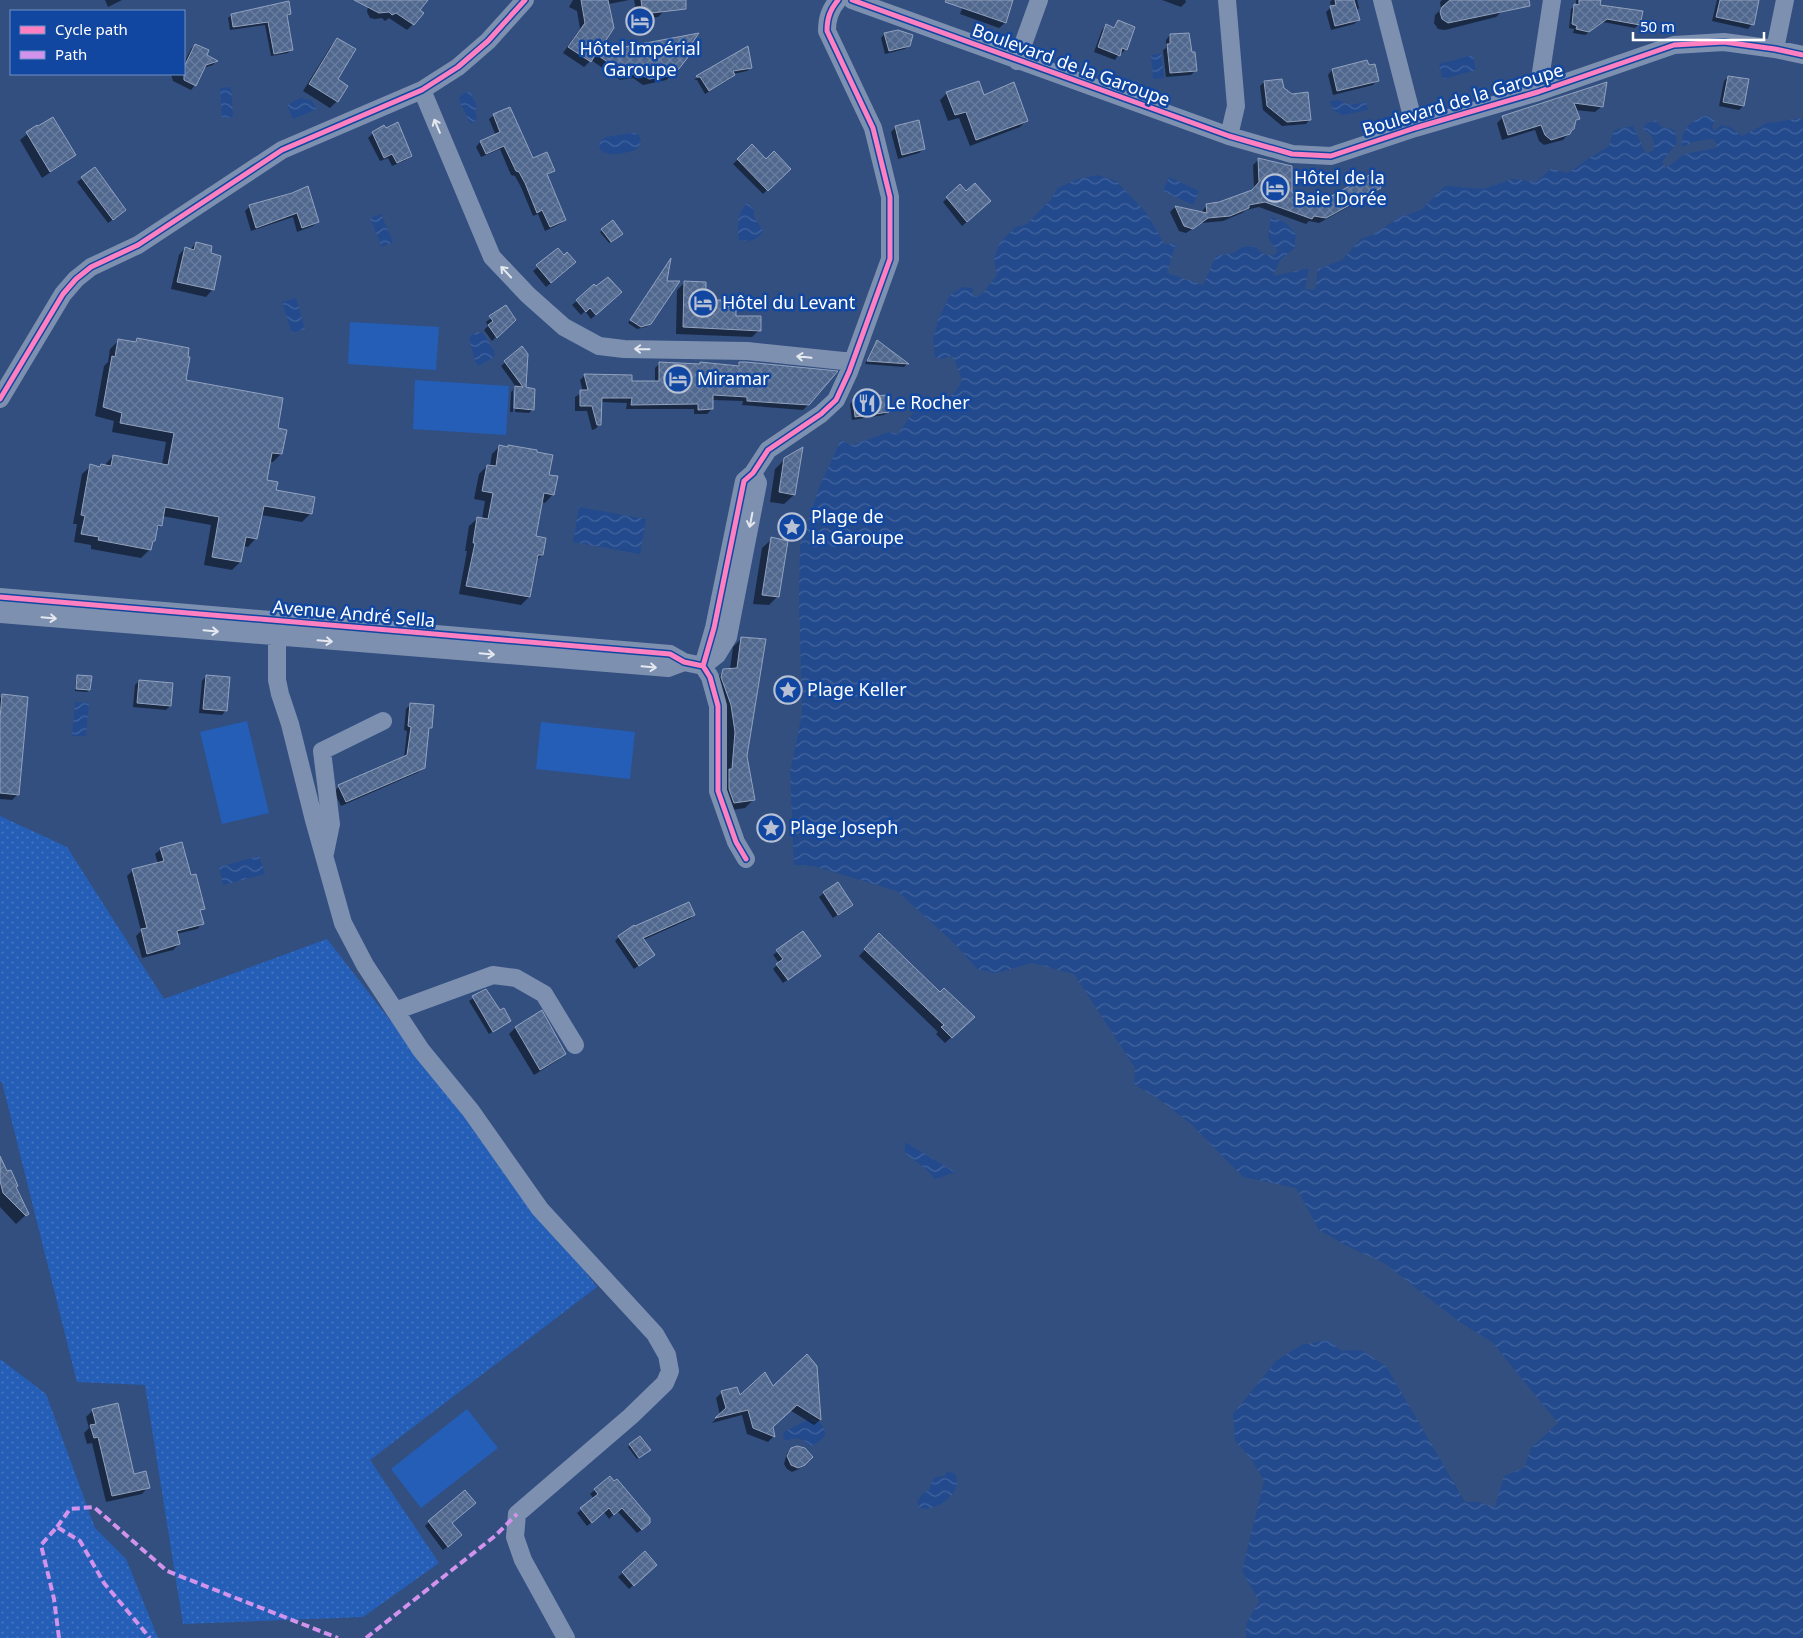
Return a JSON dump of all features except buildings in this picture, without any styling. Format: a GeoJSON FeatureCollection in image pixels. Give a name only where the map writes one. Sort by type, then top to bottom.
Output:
{"type":"FeatureCollection","features":[{"type":"Feature","properties":{"kind":"street"},"geometry":{"type":"LineString","coordinates":[[0,399],[63,294],[76,279],[92,267],[138,245],[282,150],[422,90],[458,67],[488,41],[525,0]]}},
{"type":"Feature","properties":{"kind":"street"},"geometry":{"type":"LineString","coordinates":[[746,859],[736,842],[718,791],[718,706],[710,677],[703,666],[717,655],[728,637],[758,483],[753,473],[768,450],[832,405],[844,384],[853,362],[890,260],[890,197],[873,128],[827,31],[827,21],[831,8],[838,0]]}},
{"type":"Feature","properties":{"kind":"street","name":"Boulevard de la Garoupe"},"geometry":{"type":"LineString","coordinates":[[852,0],[1229,136],[1292,154],[1331,156],[1415,128],[1538,92],[1674,45],[1724,42],[1803,55]]}},
{"type":"Feature","properties":{"kind":"street"},"geometry":{"type":"LineString","coordinates":[[1017,61],[1040,0]]}},
{"type":"Feature","properties":{"kind":"street"},"geometry":{"type":"LineString","coordinates":[[1227,0],[1236,106],[1229,136]]}},
{"type":"Feature","properties":{"kind":"street"},"geometry":{"type":"LineString","coordinates":[[1382,0],[1415,128]]}},
{"type":"Feature","properties":{"kind":"street"},"geometry":{"type":"LineString","coordinates":[[1538,92],[1552,0]]}},
{"type":"Feature","properties":{"kind":"street"},"geometry":{"type":"LineString","coordinates":[[1775,49],[1785,0]]}},
{"type":"Feature","properties":{"kind":"street"},"geometry":{"type":"LineString","coordinates":[[422,90],[492,257],[528,295],[564,327],[599,346],[624,349],[747,351],[853,362]]}},
{"type":"Feature","properties":{"kind":"street","name":"Avenue André Sella"},"geometry":{"type":"LineString","coordinates":[[0,597],[277,629]]}},
{"type":"Feature","properties":{"kind":"street","name":"Avenue André Sella"},"geometry":{"type":"LineString","coordinates":[[0,614],[277,629],[670,654],[684,662],[703,666]]}},
{"type":"Feature","properties":{"kind":"street"},"geometry":{"type":"LineString","coordinates":[[277,629],[277,680],[280,694],[290,724],[343,922],[365,965],[421,1050],[471,1111],[540,1209],[655,1334],[667,1355],[670,1371],[665,1383],[631,1416],[517,1514],[515,1537],[523,1560],[566,1638]]}},
{"type":"Feature","properties":{"kind":"street"},"geometry":{"type":"LineString","coordinates":[[324,856],[331,824],[322,751],[383,721]]}},
{"type":"Feature","properties":{"kind":"street"},"geometry":{"type":"LineString","coordinates":[[396,1011],[493,974],[516,978],[544,994],[575,1045]]}},
{"type":"Feature","properties":{"kind":"shaded area"},"geometry":{"type":"Polygon","coordinates":[[[350,322],[439,327],[436,370],[348,364],[350,322]]]}},
{"type":"Feature","properties":{"kind":"shaded area"},"geometry":{"type":"Polygon","coordinates":[[[415,380],[509,386],[506,435],[413,429],[415,380]]]}},
{"type":"Feature","properties":{"kind":"shaded area"},"geometry":{"type":"Polygon","coordinates":[[[247,721],[269,813],[222,824],[200,732],[247,721]]]}},
{"type":"Feature","properties":{"kind":"shaded area"},"geometry":{"type":"Polygon","coordinates":[[[541,722],[635,732],[630,779],[536,769],[541,722]]]}},
{"type":"Feature","properties":{"kind":"shaded area"},"geometry":{"type":"Polygon","coordinates":[[[0,816],[67,847],[164,999],[327,939],[597,1287],[370,1460],[439,1563],[363,1617],[183,1624],[145,1385],[77,1382],[2,1082],[0,1082],[0,816]]]}},
{"type":"Feature","properties":{"kind":"shaded area"},"geometry":{"type":"Polygon","coordinates":[[[0,1359],[46,1394],[95,1528],[126,1559],[158,1638],[0,1638],[0,1359]]]}},
{"type":"Feature","properties":{"kind":"shaded area"},"geometry":{"type":"Polygon","coordinates":[[[467,1409],[498,1448],[421,1508],[391,1469],[467,1409]]]}},
{"type":"Feature","properties":{"kind":"water"},"geometry":{"type":"Polygon","coordinates":[[[1161,53],[1164,78],[1153,79],[1151,55],[1161,53]]]}},
{"type":"Feature","properties":{"kind":"water"},"geometry":{"type":"Polygon","coordinates":[[[1473,55],[1476,70],[1443,79],[1439,64],[1473,55]]]}},
{"type":"Feature","properties":{"kind":"water"},"geometry":{"type":"Polygon","coordinates":[[[231,87],[233,117],[222,118],[220,88],[231,87]]]}},
{"type":"Feature","properties":{"kind":"water"},"geometry":{"type":"Polygon","coordinates":[[[470,91],[477,107],[475,110],[477,118],[473,123],[469,122],[459,99],[461,95],[470,91]]]}},
{"type":"Feature","properties":{"kind":"water"},"geometry":{"type":"Polygon","coordinates":[[[300,98],[311,100],[317,109],[293,119],[287,105],[300,98]]]}},
{"type":"Feature","properties":{"kind":"water"},"geometry":{"type":"Polygon","coordinates":[[[1338,100],[1350,105],[1366,102],[1368,110],[1342,115],[1333,110],[1330,101],[1338,100]]]}},
{"type":"Feature","properties":{"kind":"water"},"geometry":{"type":"Polygon","coordinates":[[[1708,115],[1715,121],[1712,126],[1713,130],[1716,130],[1721,125],[1730,127],[1742,136],[1767,123],[1803,118],[1803,1638],[1246,1638],[1246,1624],[1259,1601],[1242,1571],[1264,1481],[1252,1460],[1235,1441],[1233,1414],[1276,1361],[1301,1345],[1328,1340],[1342,1351],[1361,1350],[1386,1366],[1465,1502],[1479,1502],[1495,1507],[1504,1476],[1524,1468],[1531,1448],[1558,1423],[1492,1342],[1458,1321],[1384,1263],[1347,1246],[1319,1230],[1296,1188],[1243,1177],[1191,1124],[1157,1098],[1134,1084],[1135,1068],[1074,974],[1032,963],[996,973],[977,969],[955,944],[897,891],[813,866],[794,865],[790,772],[802,714],[799,601],[800,545],[820,485],[841,440],[852,445],[889,432],[898,434],[908,419],[920,408],[931,407],[956,391],[962,380],[955,361],[951,356],[942,359],[935,357],[933,339],[938,320],[950,295],[963,287],[973,288],[972,295],[976,297],[982,294],[997,275],[994,259],[1000,242],[1016,227],[1027,224],[1051,199],[1058,188],[1078,179],[1098,175],[1116,181],[1145,211],[1165,244],[1176,244],[1167,273],[1203,285],[1216,256],[1233,253],[1243,247],[1254,246],[1265,255],[1274,255],[1278,251],[1268,238],[1271,217],[1279,220],[1286,223],[1297,236],[1295,248],[1280,260],[1273,276],[1309,268],[1305,289],[1315,290],[1318,269],[1342,260],[1361,239],[1374,234],[1400,217],[1421,210],[1445,186],[1483,189],[1513,179],[1536,182],[1551,169],[1568,173],[1609,146],[1614,130],[1633,126],[1646,154],[1654,150],[1654,143],[1651,135],[1643,129],[1646,124],[1656,120],[1660,126],[1675,130],[1677,143],[1662,162],[1666,168],[1685,154],[1716,148],[1717,144],[1713,139],[1696,141],[1682,147],[1683,135],[1688,126],[1697,119],[1708,115]]]}},
{"type":"Feature","properties":{"kind":"water"},"geometry":{"type":"Polygon","coordinates":[[[632,133],[638,134],[641,140],[635,150],[618,154],[602,151],[600,141],[606,137],[632,133]]]}},
{"type":"Feature","properties":{"kind":"water"},"geometry":{"type":"Polygon","coordinates":[[[1169,177],[1199,191],[1193,205],[1163,191],[1169,177]]]}},
{"type":"Feature","properties":{"kind":"water"},"geometry":{"type":"Polygon","coordinates":[[[747,203],[754,210],[754,217],[763,231],[758,237],[747,241],[739,240],[738,229],[741,212],[747,203]]]}},
{"type":"Feature","properties":{"kind":"water"},"geometry":{"type":"Polygon","coordinates":[[[381,214],[393,242],[382,247],[370,218],[381,214]]]}},
{"type":"Feature","properties":{"kind":"water"},"geometry":{"type":"Polygon","coordinates":[[[296,298],[305,329],[292,333],[282,302],[296,298]]]}},
{"type":"Feature","properties":{"kind":"water"},"geometry":{"type":"Polygon","coordinates":[[[477,332],[483,333],[494,351],[494,357],[478,366],[469,337],[477,332]]]}},
{"type":"Feature","properties":{"kind":"water"},"geometry":{"type":"Polygon","coordinates":[[[579,507],[646,519],[640,554],[573,542],[579,507]]]}},
{"type":"Feature","properties":{"kind":"water"},"geometry":{"type":"Polygon","coordinates":[[[75,702],[89,703],[86,736],[72,736],[75,702]]]}},
{"type":"Feature","properties":{"kind":"water"},"geometry":{"type":"Polygon","coordinates":[[[259,856],[265,874],[223,885],[219,867],[259,856]]]}},
{"type":"Feature","properties":{"kind":"water"},"geometry":{"type":"Polygon","coordinates":[[[905,1142],[956,1172],[935,1179],[926,1169],[905,1153],[905,1142]]]}},
{"type":"Feature","properties":{"kind":"water"},"geometry":{"type":"Polygon","coordinates":[[[813,1419],[821,1424],[824,1430],[825,1436],[818,1442],[810,1447],[805,1441],[799,1439],[785,1441],[784,1432],[807,1420],[813,1419]]]}},
{"type":"Feature","properties":{"kind":"water"},"geometry":{"type":"Polygon","coordinates":[[[947,1472],[954,1473],[957,1480],[957,1486],[953,1493],[942,1504],[927,1509],[920,1508],[917,1502],[921,1495],[929,1490],[933,1479],[944,1476],[947,1472]]]}},
{"type":"Feature","properties":{"kind":"marked path"},"geometry":{"type":"LineString","coordinates":[[57,1527],[70,1509],[94,1507],[167,1571],[338,1638]]}},
{"type":"Feature","properties":{"kind":"marked path"},"geometry":{"type":"LineString","coordinates":[[366,1638],[495,1536],[517,1514]]}},
{"type":"Feature","properties":{"kind":"marked path"},"geometry":{"type":"LineString","coordinates":[[59,1638],[54,1599],[41,1545],[57,1527],[80,1541],[104,1583],[150,1638]]}},
{"type":"Feature","properties":{"kind":"cycle path"},"geometry":{"type":"LineString","coordinates":[[0,399],[63,294],[76,279],[91,267],[138,245],[282,150],[422,90],[458,67],[488,41],[525,0]]}},
{"type":"Feature","properties":{"kind":"cycle path"},"geometry":{"type":"LineString","coordinates":[[746,859],[736,842],[718,791],[718,706],[710,677],[703,666],[714,628],[744,481],[753,473],[768,450],[821,414],[836,400],[849,372],[890,259],[890,197],[873,128],[827,31],[829,14],[838,0]]}},
{"type":"Feature","properties":{"kind":"cycle path"},"geometry":{"type":"LineString","coordinates":[[852,0],[1229,136],[1292,154],[1331,156],[1415,128],[1538,92],[1674,45],[1724,42],[1803,55]]}},
{"type":"Feature","properties":{"kind":"cycle path"},"geometry":{"type":"LineString","coordinates":[[0,597],[670,654],[684,662],[703,666]]}},
{"type":"Feature","properties":{"kind":"place","name":"Hôtel Impérial Garoupe"},"geometry":{"type":"Point","coordinates":[640,21]}},
{"type":"Feature","properties":{"kind":"place","name":"Hôtel de la Baie Dorée"},"geometry":{"type":"Point","coordinates":[1275,188]}},
{"type":"Feature","properties":{"kind":"place","name":"Hôtel du Levant"},"geometry":{"type":"Point","coordinates":[703,303]}},
{"type":"Feature","properties":{"kind":"place","name":"Miramar"},"geometry":{"type":"Point","coordinates":[678,379]}},
{"type":"Feature","properties":{"kind":"place","name":"Le Rocher"},"geometry":{"type":"Point","coordinates":[867,403]}},
{"type":"Feature","properties":{"kind":"place","name":"Plage de la Garoupe"},"geometry":{"type":"Point","coordinates":[792,527]}},
{"type":"Feature","properties":{"kind":"place","name":"Plage Keller"},"geometry":{"type":"Point","coordinates":[788,690]}},
{"type":"Feature","properties":{"kind":"place","name":"Plage Joseph"},"geometry":{"type":"Point","coordinates":[771,828]}}]}
